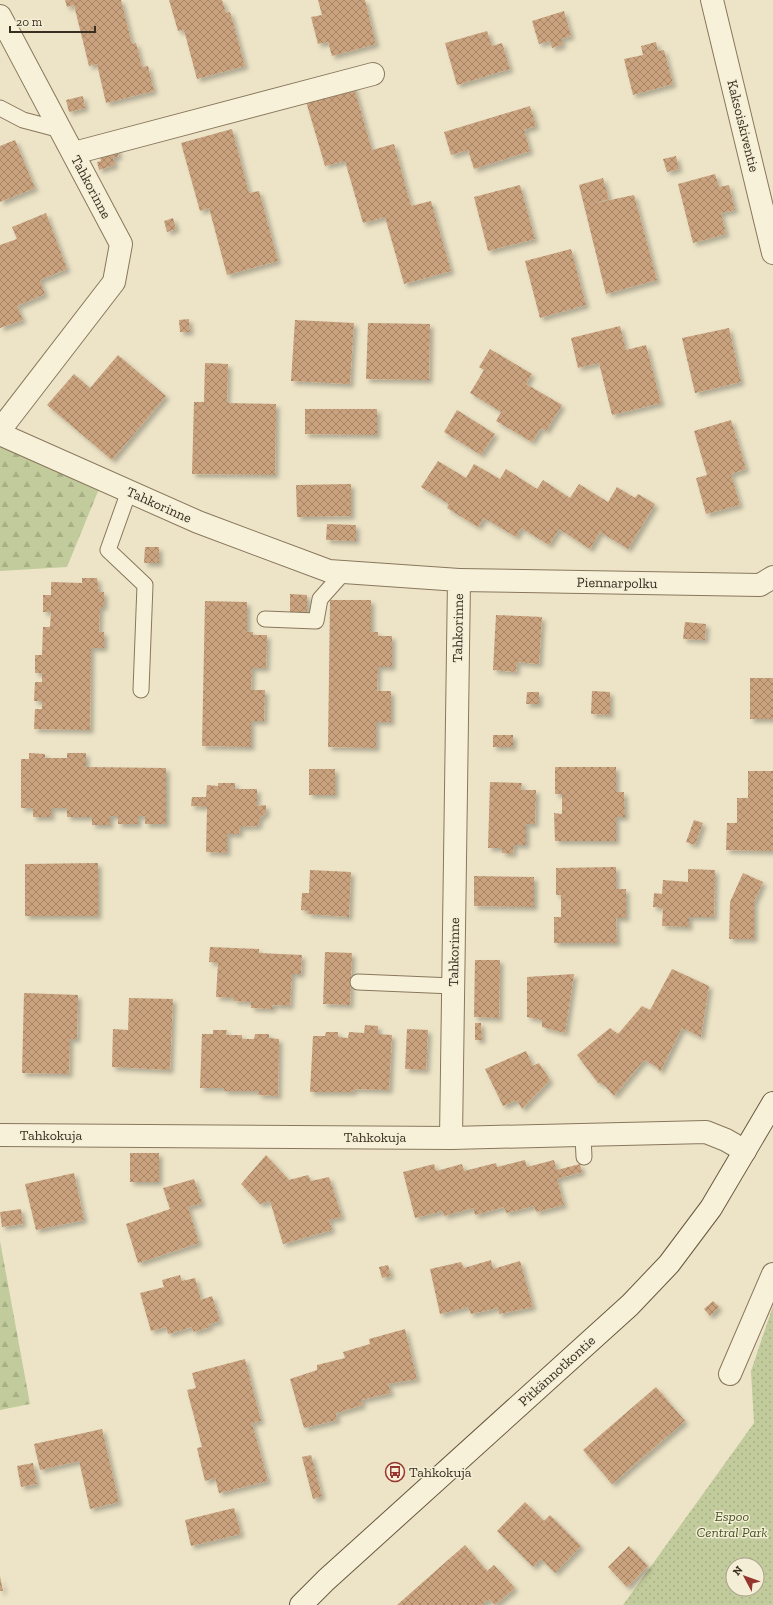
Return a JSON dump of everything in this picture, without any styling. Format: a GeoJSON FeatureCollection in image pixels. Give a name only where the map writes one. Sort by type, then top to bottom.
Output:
{"type":"FeatureCollection","features":[{"type":"Feature","properties":{"kind":"street","name":"Kaksoiskiventie"},"geometry":{"type":"LineString","coordinates":[[712,0],[773,253]]}},
{"type":"Feature","properties":{"kind":"street","name":"Tahkorinne"},"geometry":{"type":"LineString","coordinates":[[0,16],[121,244],[114,282],[0,430]]}},
{"type":"Feature","properties":{"kind":"street"},"geometry":{"type":"LineString","coordinates":[[74,153],[373,74]]}},
{"type":"Feature","properties":{"kind":"street","name":"Tahkorinne"},"geometry":{"type":"LineString","coordinates":[[0,434],[230,534],[329,571],[459,580],[451,1138]]}},
{"type":"Feature","properties":{"kind":"street","name":"Piennarpolku"},"geometry":{"type":"LineString","coordinates":[[459,580],[760,585],[773,577]]}},
{"type":"Feature","properties":{"kind":"street","name":"Pitkännotkontie"},"geometry":{"type":"LineString","coordinates":[[301,1605],[326,1580],[630,1305],[669,1264],[711,1208],[773,1103]]}},
{"type":"Feature","properties":{"kind":"street","name":"Tahkokuja"},"geometry":{"type":"LineString","coordinates":[[0,1135],[451,1138],[584,1147],[706,1132],[726,1140],[745,1151]]}},
{"type":"Feature","properties":{"kind":"street"},"geometry":{"type":"LineString","coordinates":[[730,1374],[773,1274]]}},
{"type":"Feature","properties":{"kind":"lane"},"geometry":{"type":"LineString","coordinates":[[0,108],[23,120],[61,130]]}},
{"type":"Feature","properties":{"kind":"lane"},"geometry":{"type":"LineString","coordinates":[[129,491],[108,550],[145,585],[141,690]]}},
{"type":"Feature","properties":{"kind":"lane"},"geometry":{"type":"LineString","coordinates":[[265,619],[316,621],[320,600],[344,572]]}},
{"type":"Feature","properties":{"kind":"lane"},"geometry":{"type":"LineString","coordinates":[[358,982],[453,986]]}},
{"type":"Feature","properties":{"kind":"green space"},"geometry":{"type":"Polygon","coordinates":[[[0,441],[101,484],[67,567],[0,571],[0,441]]]}},
{"type":"Feature","properties":{"kind":"green space"},"geometry":{"type":"Polygon","coordinates":[[[0,1241],[30,1404],[0,1410],[0,1241]]]}},
{"type":"Feature","properties":{"kind":"green space","name":"Espoo Central Park"},"geometry":{"type":"Polygon","coordinates":[[[773,1306],[773,1605],[623,1605],[754,1423],[751,1371],[773,1306]]]}},
{"type":"Feature","properties":{"kind":"building"},"geometry":{"type":"Polygon","coordinates":[[[65,0],[121,0],[132,44],[136,43],[142,67],[148,66],[154,91],[106,103],[97,64],[89,66],[74,5],[67,7],[65,0]]]}},
{"type":"Feature","properties":{"kind":"building"},"geometry":{"type":"Polygon","coordinates":[[[169,0],[222,0],[226,13],[230,12],[245,66],[197,79],[184,30],[178,31],[169,0]]]}},
{"type":"Feature","properties":{"kind":"building"},"geometry":{"type":"Polygon","coordinates":[[[318,0],[365,0],[376,44],[332,56],[328,42],[318,44],[311,17],[322,15],[318,0]]]}},
{"type":"Feature","properties":{"kind":"building"},"geometry":{"type":"Polygon","coordinates":[[[564,11],[571,36],[561,39],[563,45],[552,48],[550,41],[539,44],[532,21],[564,11]]]}},
{"type":"Feature","properties":{"kind":"building"},"geometry":{"type":"Polygon","coordinates":[[[487,31],[492,46],[502,43],[510,69],[457,85],[445,43],[487,31]]]}},
{"type":"Feature","properties":{"kind":"building"},"geometry":{"type":"Polygon","coordinates":[[[656,42],[658,51],[664,50],[673,84],[633,95],[624,59],[643,55],[641,46],[656,42]]]}},
{"type":"Feature","properties":{"kind":"building"},"geometry":{"type":"Polygon","coordinates":[[[353,84],[372,150],[394,144],[411,206],[431,201],[451,271],[404,284],[385,217],[363,223],[345,161],[325,166],[305,98],[353,84]]]}},
{"type":"Feature","properties":{"kind":"building"},"geometry":{"type":"Polygon","coordinates":[[[83,96],[85,108],[69,112],[66,100],[83,96]]]}},
{"type":"Feature","properties":{"kind":"building"},"geometry":{"type":"Polygon","coordinates":[[[530,106],[536,126],[524,130],[530,151],[474,169],[468,150],[451,155],[444,132],[530,106]]]}},
{"type":"Feature","properties":{"kind":"building"},"geometry":{"type":"Polygon","coordinates":[[[232,129],[249,193],[259,191],[278,261],[227,275],[209,208],[200,211],[181,143],[232,129]]]}},
{"type":"Feature","properties":{"kind":"building"},"geometry":{"type":"Polygon","coordinates":[[[15,140],[35,188],[0,202],[0,146],[15,140]]]}},
{"type":"Feature","properties":{"kind":"building"},"geometry":{"type":"Polygon","coordinates":[[[116,146],[119,156],[113,158],[115,165],[99,170],[97,162],[101,161],[98,151],[116,146]]]}},
{"type":"Feature","properties":{"kind":"building"},"geometry":{"type":"Polygon","coordinates":[[[676,156],[679,169],[667,172],[663,159],[676,156]]]}},
{"type":"Feature","properties":{"kind":"building"},"geometry":{"type":"Polygon","coordinates":[[[715,174],[719,187],[729,185],[735,210],[721,213],[726,234],[693,243],[678,184],[715,174]]]}},
{"type":"Feature","properties":{"kind":"building"},"geometry":{"type":"Polygon","coordinates":[[[603,178],[609,199],[591,204],[634,195],[657,280],[606,294],[579,185],[603,178]]]}},
{"type":"Feature","properties":{"kind":"building"},"geometry":{"type":"Polygon","coordinates":[[[520,185],[535,239],[488,251],[474,197],[520,185]]]}},
{"type":"Feature","properties":{"kind":"building"},"geometry":{"type":"Polygon","coordinates":[[[46,213],[67,269],[40,280],[45,294],[17,306],[23,320],[0,328],[0,245],[17,239],[12,227],[46,213]]]}},
{"type":"Feature","properties":{"kind":"building"},"geometry":{"type":"Polygon","coordinates":[[[173,218],[176,229],[167,232],[164,221],[173,218]]]}},
{"type":"Feature","properties":{"kind":"building"},"geometry":{"type":"Polygon","coordinates":[[[571,249],[586,305],[540,318],[525,261],[571,249]]]}},
{"type":"Feature","properties":{"kind":"building"},"geometry":{"type":"Polygon","coordinates":[[[189,319],[190,332],[180,332],[179,320],[189,319]]]}},
{"type":"Feature","properties":{"kind":"building"},"geometry":{"type":"Polygon","coordinates":[[[295,320],[354,323],[350,384],[291,381],[295,320]]]}},
{"type":"Feature","properties":{"kind":"building"},"geometry":{"type":"Polygon","coordinates":[[[368,323],[430,324],[429,380],[366,379],[368,323]]]}},
{"type":"Feature","properties":{"kind":"building"},"geometry":{"type":"Polygon","coordinates":[[[620,326],[626,350],[646,345],[661,403],[612,415],[599,363],[578,368],[571,338],[620,326]]]}},
{"type":"Feature","properties":{"kind":"building"},"geometry":{"type":"Polygon","coordinates":[[[729,328],[741,382],[695,393],[682,338],[729,328]]]}},
{"type":"Feature","properties":{"kind":"building"},"geometry":{"type":"Polygon","coordinates":[[[490,349],[532,374],[526,384],[562,405],[546,431],[541,428],[532,442],[496,421],[501,412],[470,393],[484,370],[479,367],[490,349]]]}},
{"type":"Feature","properties":{"kind":"building"},"geometry":{"type":"Polygon","coordinates":[[[118,355],[166,396],[112,460],[47,405],[74,374],[90,388],[118,355]]]}},
{"type":"Feature","properties":{"kind":"building"},"geometry":{"type":"Polygon","coordinates":[[[205,363],[228,364],[227,403],[276,404],[275,475],[192,474],[194,402],[204,402],[205,363]]]}},
{"type":"Feature","properties":{"kind":"building"},"geometry":{"type":"Polygon","coordinates":[[[305,409],[377,409],[377,435],[305,434],[305,409]]]}},
{"type":"Feature","properties":{"kind":"building"},"geometry":{"type":"Polygon","coordinates":[[[457,410],[495,434],[481,455],[444,432],[457,410]]]}},
{"type":"Feature","properties":{"kind":"building"},"geometry":{"type":"Polygon","coordinates":[[[731,420],[746,469],[731,474],[740,505],[706,514],[696,478],[707,475],[694,431],[731,420]]]}},
{"type":"Feature","properties":{"kind":"building"},"geometry":{"type":"Polygon","coordinates":[[[438,461],[466,478],[474,464],[500,479],[506,469],[537,489],[543,480],[570,498],[579,484],[608,502],[617,487],[635,498],[638,494],[655,504],[628,549],[600,532],[590,549],[559,529],[549,545],[521,528],[516,537],[484,518],[478,527],[447,508],[449,504],[421,487],[438,461]]]}},
{"type":"Feature","properties":{"kind":"building"},"geometry":{"type":"Polygon","coordinates":[[[351,484],[351,516],[297,517],[296,485],[351,484]]]}},
{"type":"Feature","properties":{"kind":"building"},"geometry":{"type":"Polygon","coordinates":[[[327,524],[356,525],[356,541],[326,540],[327,524]]]}},
{"type":"Feature","properties":{"kind":"building"},"geometry":{"type":"Polygon","coordinates":[[[145,547],[159,547],[159,563],[144,563],[145,547]]]}},
{"type":"Feature","properties":{"kind":"building"},"geometry":{"type":"Polygon","coordinates":[[[82,578],[97,578],[99,592],[104,592],[104,607],[100,607],[99,632],[104,632],[104,648],[91,648],[90,730],[34,729],[35,709],[42,709],[42,701],[34,701],[35,682],[42,682],[42,673],[35,673],[35,655],[42,655],[43,627],[50,627],[51,612],[43,612],[43,595],[51,595],[51,582],[82,583],[82,578]]]}},
{"type":"Feature","properties":{"kind":"building"},"geometry":{"type":"Polygon","coordinates":[[[290,594],[307,595],[307,613],[290,613],[290,594]]]}},
{"type":"Feature","properties":{"kind":"building"},"geometry":{"type":"Polygon","coordinates":[[[330,600],[371,600],[371,632],[378,632],[378,636],[392,636],[392,667],[378,667],[377,691],[391,691],[391,722],[376,722],[376,748],[328,747],[330,600]]]}},
{"type":"Feature","properties":{"kind":"building"},"geometry":{"type":"Polygon","coordinates":[[[205,601],[247,602],[247,632],[253,632],[253,635],[267,635],[266,668],[252,668],[251,690],[265,690],[264,721],[251,721],[251,747],[202,746],[205,601]]]}},
{"type":"Feature","properties":{"kind":"building"},"geometry":{"type":"Polygon","coordinates":[[[496,615],[542,617],[539,664],[517,662],[516,672],[493,670],[496,615]]]}},
{"type":"Feature","properties":{"kind":"building"},"geometry":{"type":"Polygon","coordinates":[[[685,622],[706,624],[705,640],[683,639],[685,622]]]}},
{"type":"Feature","properties":{"kind":"building"},"geometry":{"type":"Polygon","coordinates":[[[750,678],[773,678],[773,719],[750,719],[750,678]]]}},
{"type":"Feature","properties":{"kind":"building"},"geometry":{"type":"Polygon","coordinates":[[[592,691],[610,692],[610,715],[591,714],[592,691]]]}},
{"type":"Feature","properties":{"kind":"building"},"geometry":{"type":"Polygon","coordinates":[[[527,692],[539,692],[539,704],[526,704],[527,692]]]}},
{"type":"Feature","properties":{"kind":"building"},"geometry":{"type":"Polygon","coordinates":[[[493,735],[513,735],[513,747],[493,747],[493,735]]]}},
{"type":"Feature","properties":{"kind":"building"},"geometry":{"type":"Polygon","coordinates":[[[29,753],[45,754],[45,758],[67,758],[67,753],[86,753],[86,767],[166,768],[166,824],[145,824],[145,816],[138,816],[138,824],[118,824],[118,816],[110,816],[110,825],[92,825],[92,817],[67,817],[67,808],[51,808],[51,817],[33,817],[33,808],[21,808],[21,759],[29,759],[29,753]]]}},
{"type":"Feature","properties":{"kind":"building"},"geometry":{"type":"Polygon","coordinates":[[[555,767],[616,767],[616,792],[624,792],[625,817],[616,817],[616,841],[555,841],[554,813],[562,814],[562,794],[555,794],[555,767]]]}},
{"type":"Feature","properties":{"kind":"building"},"geometry":{"type":"Polygon","coordinates":[[[309,769],[335,769],[335,795],[309,795],[309,769]]]}},
{"type":"Feature","properties":{"kind":"building"},"geometry":{"type":"Polygon","coordinates":[[[748,771],[773,771],[773,851],[726,850],[727,823],[737,823],[737,798],[748,798],[748,771]]]}},
{"type":"Feature","properties":{"kind":"building"},"geometry":{"type":"Polygon","coordinates":[[[490,782],[522,783],[521,790],[536,790],[535,824],[526,824],[526,845],[514,845],[513,854],[502,853],[502,848],[488,848],[490,782]]]}},
{"type":"Feature","properties":{"kind":"building"},"geometry":{"type":"Polygon","coordinates":[[[218,783],[235,783],[235,789],[257,789],[257,806],[266,805],[266,813],[260,818],[258,826],[240,827],[239,834],[227,834],[227,853],[206,852],[207,807],[191,806],[192,797],[206,797],[207,785],[218,786],[218,783]]]}},
{"type":"Feature","properties":{"kind":"building"},"geometry":{"type":"Polygon","coordinates":[[[694,820],[703,823],[695,845],[686,842],[694,820]]]}},
{"type":"Feature","properties":{"kind":"building"},"geometry":{"type":"Polygon","coordinates":[[[98,863],[98,916],[25,916],[25,864],[98,863]]]}},
{"type":"Feature","properties":{"kind":"building"},"geometry":{"type":"Polygon","coordinates":[[[616,867],[616,889],[626,889],[626,918],[616,918],[617,943],[554,943],[554,917],[561,917],[561,895],[556,895],[556,868],[616,867]]]}},
{"type":"Feature","properties":{"kind":"building"},"geometry":{"type":"Polygon","coordinates":[[[688,869],[715,870],[714,917],[689,917],[689,927],[662,926],[663,908],[653,907],[654,893],[662,894],[663,880],[688,882],[688,869]]]}},
{"type":"Feature","properties":{"kind":"building"},"geometry":{"type":"Polygon","coordinates":[[[310,870],[351,872],[349,917],[307,914],[308,911],[301,910],[302,893],[309,893],[310,870]]]}},
{"type":"Feature","properties":{"kind":"building"},"geometry":{"type":"Polygon","coordinates":[[[743,873],[763,882],[754,902],[754,939],[729,939],[730,902],[743,873]]]}},
{"type":"Feature","properties":{"kind":"building"},"geometry":{"type":"Polygon","coordinates":[[[474,876],[534,877],[534,907],[474,906],[474,876]]]}},
{"type":"Feature","properties":{"kind":"building"},"geometry":{"type":"Polygon","coordinates":[[[210,947],[259,949],[259,953],[302,955],[301,974],[292,974],[290,1006],[272,1005],[273,1009],[251,1008],[251,1002],[234,1001],[234,998],[216,997],[218,963],[209,962],[210,947]]]}},
{"type":"Feature","properties":{"kind":"building"},"geometry":{"type":"Polygon","coordinates":[[[325,952],[352,953],[350,1005],[323,1004],[325,952]]]}},
{"type":"Feature","properties":{"kind":"building"},"geometry":{"type":"Polygon","coordinates":[[[475,960],[500,960],[499,1018],[474,1017],[475,960]]]}},
{"type":"Feature","properties":{"kind":"building"},"geometry":{"type":"Polygon","coordinates":[[[672,969],[709,986],[701,1037],[682,1028],[660,1072],[657,1067],[644,1060],[614,1096],[603,1084],[598,1083],[577,1055],[610,1028],[618,1034],[642,1006],[650,1010],[672,969]]]}},
{"type":"Feature","properties":{"kind":"building"},"geometry":{"type":"Polygon","coordinates":[[[574,974],[565,1033],[542,1027],[542,1020],[527,1017],[527,977],[574,974]]]}},
{"type":"Feature","properties":{"kind":"building"},"geometry":{"type":"Polygon","coordinates":[[[24,993],[78,995],[77,1039],[70,1039],[69,1074],[22,1073],[24,993]]]}},
{"type":"Feature","properties":{"kind":"building"},"geometry":{"type":"Polygon","coordinates":[[[129,998],[173,999],[170,1070],[112,1067],[113,1029],[128,1030],[129,998]]]}},
{"type":"Feature","properties":{"kind":"building"},"geometry":{"type":"Polygon","coordinates":[[[475,1023],[481,1023],[482,1040],[475,1040],[475,1023]]]}},
{"type":"Feature","properties":{"kind":"building"},"geometry":{"type":"Polygon","coordinates":[[[365,1025],[378,1026],[378,1034],[392,1035],[389,1090],[354,1089],[353,1092],[310,1092],[313,1036],[325,1036],[326,1032],[338,1032],[338,1037],[348,1038],[349,1032],[364,1033],[365,1025]]]}},
{"type":"Feature","properties":{"kind":"building"},"geometry":{"type":"Polygon","coordinates":[[[407,1029],[428,1030],[426,1070],[405,1069],[407,1029]]]}},
{"type":"Feature","properties":{"kind":"building"},"geometry":{"type":"Polygon","coordinates":[[[213,1030],[227,1030],[226,1035],[242,1035],[242,1039],[254,1039],[255,1034],[269,1034],[269,1038],[279,1039],[278,1096],[258,1095],[259,1091],[224,1091],[224,1088],[200,1088],[202,1034],[213,1034],[213,1030]]]}},
{"type":"Feature","properties":{"kind":"building"},"geometry":{"type":"Polygon","coordinates":[[[526,1051],[533,1066],[539,1063],[550,1080],[522,1109],[517,1100],[503,1106],[485,1069],[526,1051]]]}},
{"type":"Feature","properties":{"kind":"building"},"geometry":{"type":"Polygon","coordinates":[[[130,1153],[159,1153],[159,1182],[130,1182],[130,1153]]]}},
{"type":"Feature","properties":{"kind":"building"},"geometry":{"type":"Polygon","coordinates":[[[266,1155],[289,1180],[308,1175],[311,1181],[329,1177],[342,1217],[329,1220],[332,1230],[283,1244],[270,1201],[260,1204],[241,1184],[266,1155]]]}},
{"type":"Feature","properties":{"kind":"building"},"geometry":{"type":"Polygon","coordinates":[[[525,1160],[527,1167],[554,1160],[557,1170],[580,1164],[582,1172],[557,1179],[564,1205],[536,1212],[534,1206],[506,1213],[504,1207],[475,1215],[473,1208],[444,1216],[443,1211],[415,1218],[403,1172],[434,1164],[436,1171],[462,1164],[464,1171],[496,1163],[497,1167],[525,1160]]]}},
{"type":"Feature","properties":{"kind":"building"},"geometry":{"type":"Polygon","coordinates":[[[74,1173],[84,1220],[36,1230],[25,1184],[74,1173]]]}},
{"type":"Feature","properties":{"kind":"building"},"geometry":{"type":"Polygon","coordinates":[[[194,1179],[202,1203],[188,1207],[199,1243],[138,1263],[126,1224],[170,1209],[163,1188],[194,1179]]]}},
{"type":"Feature","properties":{"kind":"building"},"geometry":{"type":"Polygon","coordinates":[[[21,1209],[23,1224],[2,1227],[0,1212],[21,1209]]]}},
{"type":"Feature","properties":{"kind":"building"},"geometry":{"type":"Polygon","coordinates":[[[491,1260],[493,1269],[520,1261],[533,1307],[499,1314],[498,1308],[471,1314],[468,1307],[440,1314],[430,1269],[461,1262],[464,1268],[491,1260]]]}},
{"type":"Feature","properties":{"kind":"building"},"geometry":{"type":"Polygon","coordinates":[[[388,1265],[391,1276],[382,1278],[379,1267],[388,1265]]]}},
{"type":"Feature","properties":{"kind":"building"},"geometry":{"type":"Polygon","coordinates":[[[180,1275],[182,1281],[195,1278],[201,1300],[212,1296],[220,1321],[209,1324],[210,1327],[193,1332],[192,1327],[168,1334],[166,1327],[151,1331],[140,1293],[164,1287],[162,1280],[180,1275]]]}},
{"type":"Feature","properties":{"kind":"building"},"geometry":{"type":"Polygon","coordinates":[[[713,1301],[719,1307],[710,1316],[704,1309],[713,1301]]]}},
{"type":"Feature","properties":{"kind":"building"},"geometry":{"type":"Polygon","coordinates":[[[405,1329],[417,1379],[388,1384],[391,1393],[361,1400],[363,1405],[336,1413],[337,1420],[304,1428],[290,1379],[317,1370],[317,1365],[345,1358],[343,1352],[370,1344],[369,1339],[405,1329]]]}},
{"type":"Feature","properties":{"kind":"building"},"geometry":{"type":"Polygon","coordinates":[[[245,1359],[261,1421],[252,1423],[268,1481],[219,1493],[215,1478],[205,1481],[197,1448],[202,1447],[187,1390],[196,1388],[192,1373],[245,1359]]]}},
{"type":"Feature","properties":{"kind":"building"},"geometry":{"type":"Polygon","coordinates":[[[656,1387],[685,1421],[612,1484],[583,1450],[656,1387]]]}},
{"type":"Feature","properties":{"kind":"building"},"geometry":{"type":"Polygon","coordinates":[[[102,1429],[119,1502],[90,1509],[79,1461],[40,1470],[34,1444],[102,1429]]]}},
{"type":"Feature","properties":{"kind":"building"},"geometry":{"type":"Polygon","coordinates":[[[311,1455],[322,1496],[313,1499],[302,1457],[311,1455]]]}},
{"type":"Feature","properties":{"kind":"building"},"geometry":{"type":"Polygon","coordinates":[[[33,1463],[37,1484],[21,1487],[17,1466],[33,1463]]]}},
{"type":"Feature","properties":{"kind":"building"},"geometry":{"type":"Polygon","coordinates":[[[525,1502],[544,1521],[550,1515],[581,1546],[555,1573],[541,1559],[533,1567],[497,1531],[525,1502]]]}},
{"type":"Feature","properties":{"kind":"building"},"geometry":{"type":"Polygon","coordinates":[[[234,1508],[241,1534],[191,1546],[185,1520],[234,1508]]]}},
{"type":"Feature","properties":{"kind":"building"},"geometry":{"type":"Polygon","coordinates":[[[465,1545],[487,1571],[494,1565],[515,1588],[495,1605],[489,1599],[482,1605],[397,1605],[465,1545]]]}},
{"type":"Feature","properties":{"kind":"building"},"geometry":{"type":"Polygon","coordinates":[[[629,1546],[648,1566],[627,1587],[608,1567],[629,1546]]]}},
{"type":"Feature","properties":{"kind":"building"},"geometry":{"type":"Polygon","coordinates":[[[0,1576],[3,1591],[0,1591],[0,1576]]]}},
{"type":"Feature","properties":{"kind":"place","name":"Tahkokuja"},"geometry":{"type":"Point","coordinates":[395,1472]}}]}
